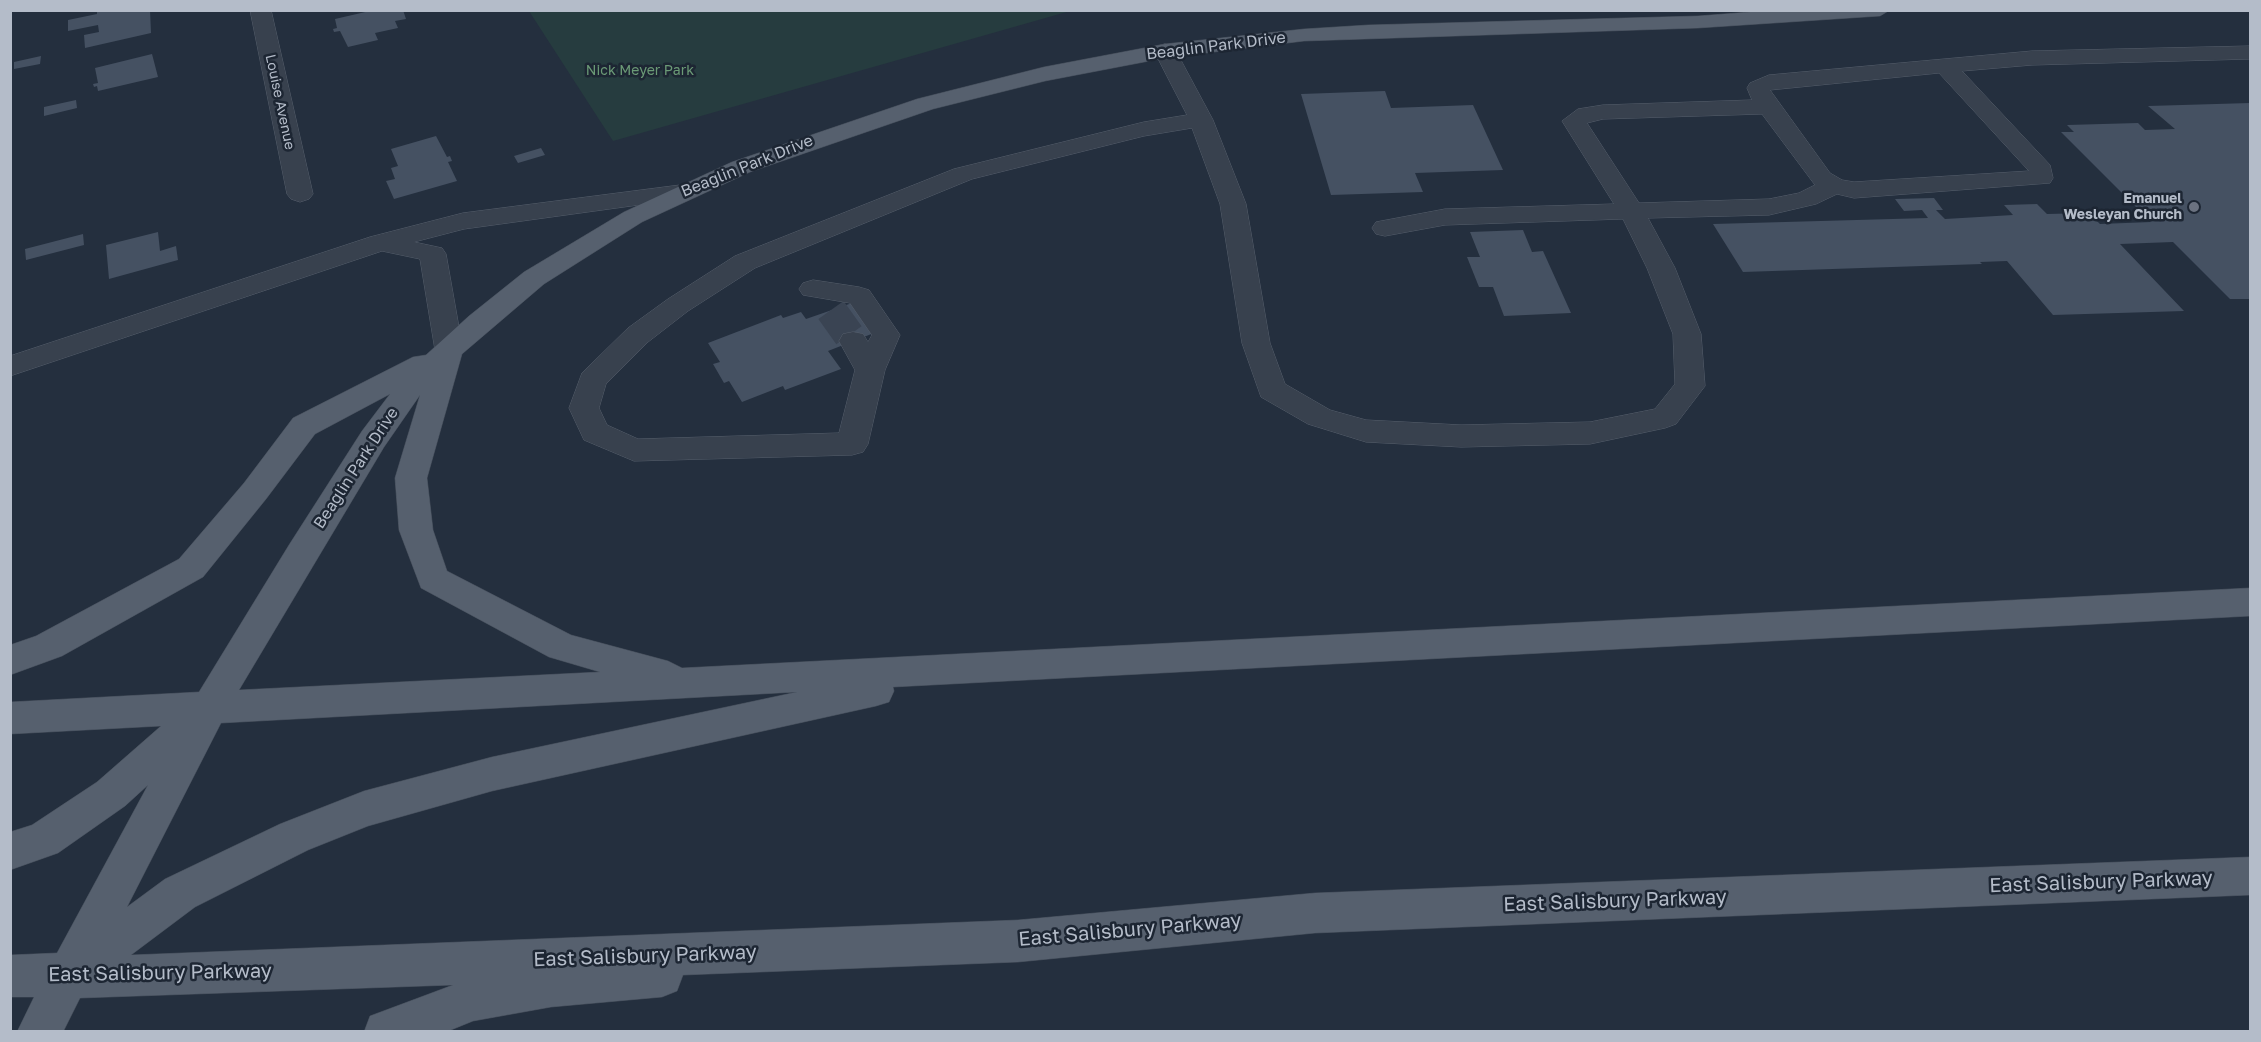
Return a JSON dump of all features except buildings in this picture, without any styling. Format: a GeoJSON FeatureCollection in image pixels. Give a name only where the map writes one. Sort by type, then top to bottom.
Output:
{"type":"FeatureCollection","features":[{"type":"Feature","properties":{"kind":"main road","name":"Beaglin Park Drive"},"geometry":{"type":"LineString","coordinates":[[39,1032],[211,705],[301,554],[374,439],[412,385],[449,350],[534,278],[586,244],[680,193],[803,143],[925,104],[1044,74],[1165,51],[1357,32],[1698,22],[1880,10]]}},
{"type":"Feature","properties":{"kind":"main road"},"geometry":{"type":"LineString","coordinates":[[10,660],[49,646],[191,568],[255,492],[304,426],[449,350]]}},
{"type":"Feature","properties":{"kind":"main road"},"geometry":{"type":"LineString","coordinates":[[449,350],[411,478],[416,530],[433,579],[562,647],[696,684]]}},
{"type":"Feature","properties":{"kind":"main road"},"geometry":{"type":"LineString","coordinates":[[10,718],[211,705],[974,670],[2250,602]]}},
{"type":"Feature","properties":{"kind":"main road"},"geometry":{"type":"LineString","coordinates":[[69,974],[180,893],[294,837],[364,809],[492,774],[974,670]]}},
{"type":"Feature","properties":{"kind":"main road"},"geometry":{"type":"LineString","coordinates":[[10,851],[44,840],[111,794],[211,705]]}},
{"type":"Feature","properties":{"kind":"main road","name":"East Salisbury Parkway"},"geometry":{"type":"LineString","coordinates":[[10,976],[69,974],[83,977],[134,976],[1018,941],[1315,913],[2250,876]]}},
{"type":"Feature","properties":{"kind":"main road"},"geometry":{"type":"LineString","coordinates":[[386,1032],[473,999],[551,985],[1018,941]]}},
{"type":"Feature","properties":{"kind":"street","name":"Louise Avenue"},"geometry":{"type":"LineString","coordinates":[[260,10],[300,194]]}},
{"type":"Feature","properties":{"kind":"street"},"geometry":{"type":"LineString","coordinates":[[1165,51],[1201,120],[1233,204],[1256,343],[1272,390],[1319,417],[1366,431],[1461,436],[1590,433],[1665,417],[1690,386],[1687,334],[1661,268],[1631,210],[1574,121],[1586,114],[1603,112],[1768,107]]}},
{"type":"Feature","properties":{"kind":"street"},"geometry":{"type":"LineString","coordinates":[[1946,68],[2041,170],[2041,178],[1854,190],[1834,186],[1821,178],[1768,107],[1758,88],[1769,81],[1946,68],[2032,58],[2250,53]]}},
{"type":"Feature","properties":{"kind":"street"},"geometry":{"type":"LineString","coordinates":[[813,289],[859,296],[886,335],[870,370],[852,444],[634,450],[595,432],[584,408],[592,380],[638,335],[678,305],[745,262],[777,247],[963,174],[1133,131],[1201,120]]}},
{"type":"Feature","properties":{"kind":"street"},"geometry":{"type":"LineString","coordinates":[[1385,228],[1445,217],[1768,207],[1807,200],[1834,186]]}},
{"type":"Feature","properties":{"kind":"street"},"geometry":{"type":"LineString","coordinates":[[10,366],[379,243],[463,222],[680,193]]}},
{"type":"Feature","properties":{"kind":"street"},"geometry":{"type":"LineString","coordinates":[[379,243],[433,254],[449,350]]}},
{"type":"Feature","properties":{"kind":"street"},"geometry":{"type":"LineString","coordinates":[[777,247],[831,310]]}},
{"type":"Feature","properties":{"kind":"street"},"geometry":{"type":"LineString","coordinates":[[853,341],[870,370]]}},
{"type":"Feature","properties":{"kind":"green space","name":"Nick Meyer Park"},"geometry":{"type":"Polygon","coordinates":[[[529,11],[1070,11],[613,141],[529,11]]]}},
{"type":"Feature","properties":{"kind":"tunnel"},"geometry":{"type":"LineString","coordinates":[[831,310],[853,341]]}},
{"type":"Feature","properties":{"kind":"place","name":"Emanuel Wesleyan Church"},"geometry":{"type":"Point","coordinates":[2194,207]}}]}
